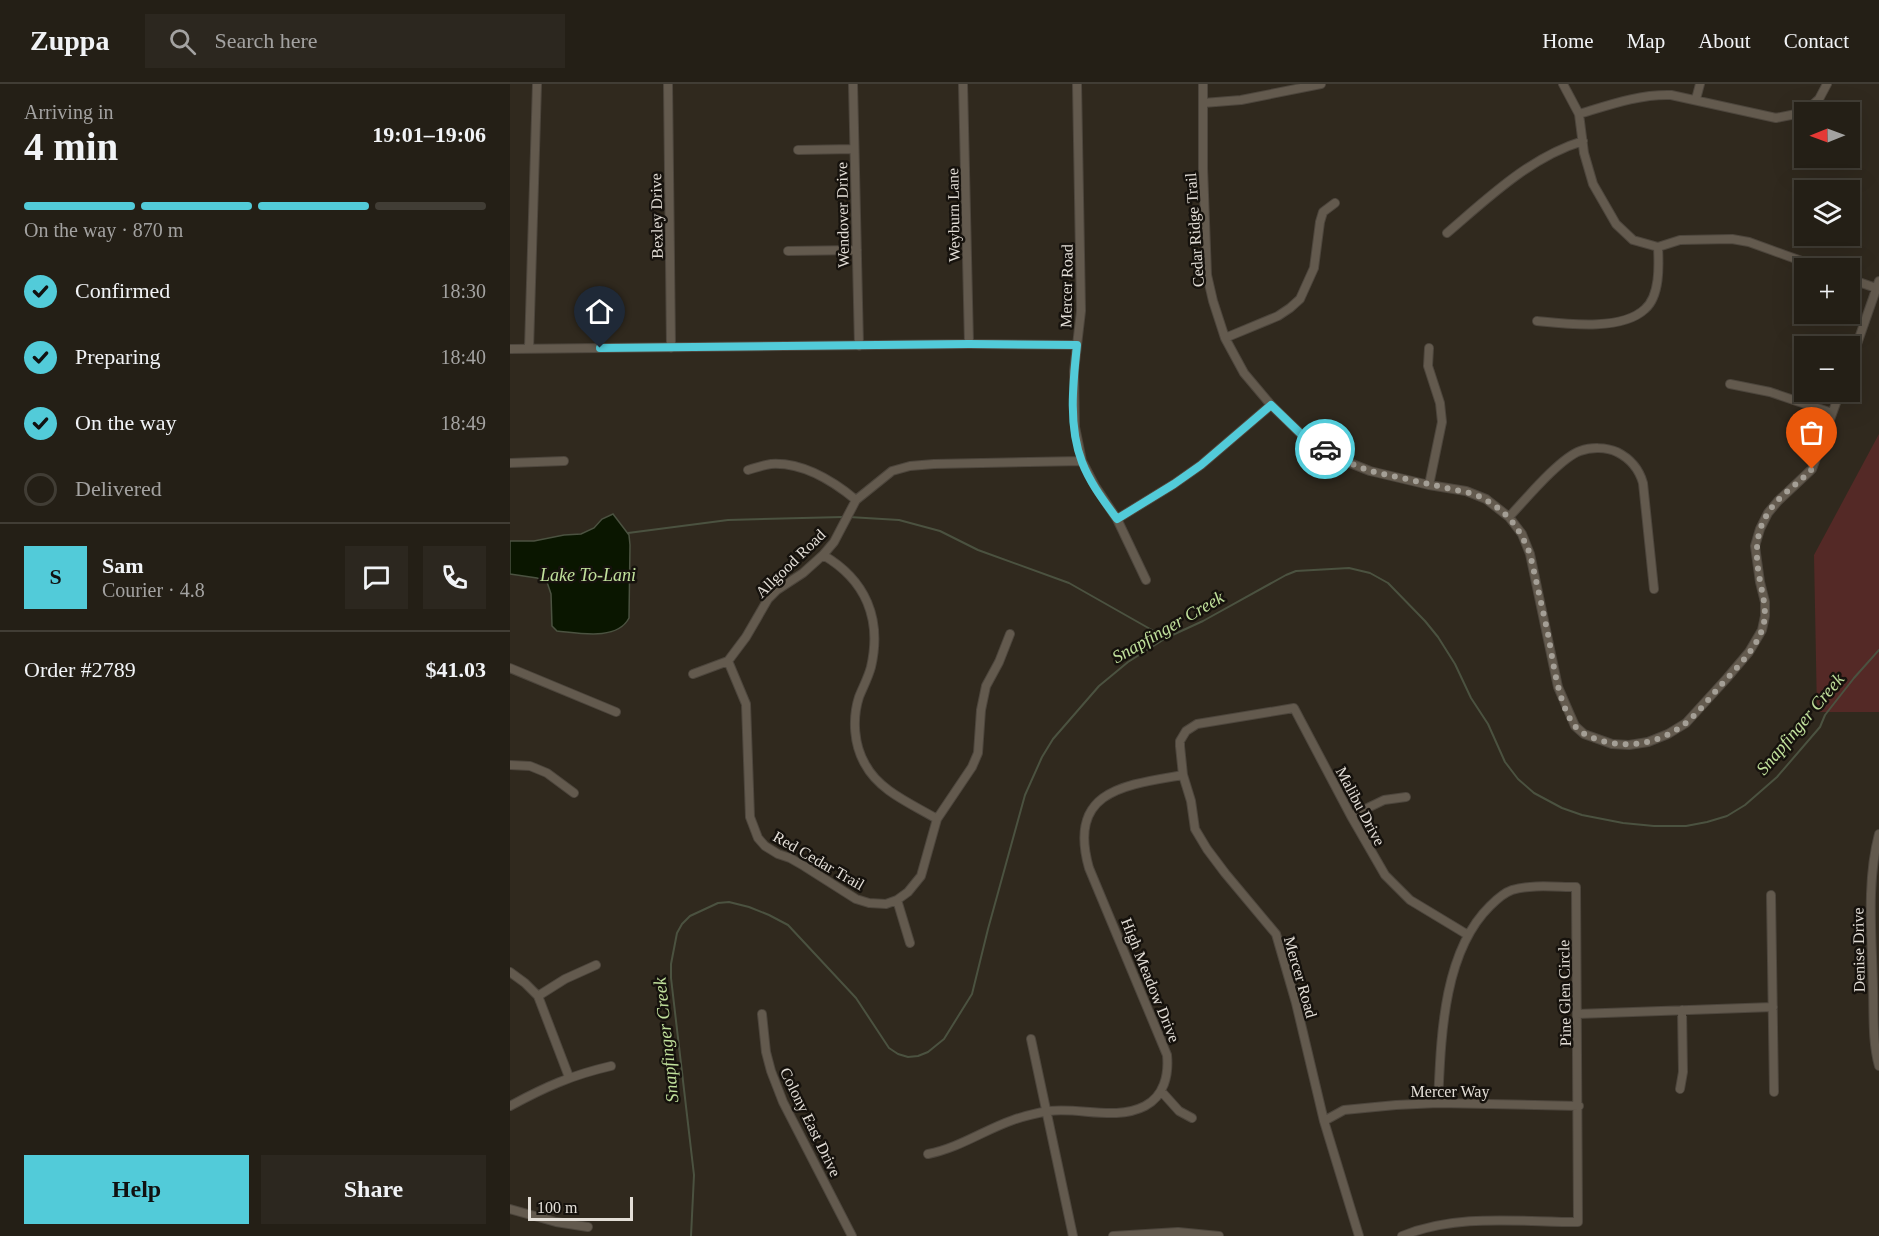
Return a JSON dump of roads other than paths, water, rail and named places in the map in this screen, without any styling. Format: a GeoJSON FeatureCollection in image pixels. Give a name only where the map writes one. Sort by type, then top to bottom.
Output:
{"type":"FeatureCollection","features":[{"type":"Feature","properties":{"kind":"street"},"geometry":{"type":"LineString","coordinates":[[529,349],[537,84]]}},
{"type":"Feature","properties":{"kind":"street","name":"Bexley Drive"},"geometry":{"type":"LineString","coordinates":[[668,84],[671,348]]}},
{"type":"Feature","properties":{"kind":"street","name":"Wendover Drive"},"geometry":{"type":"LineString","coordinates":[[853,84],[859,346]]}},
{"type":"Feature","properties":{"kind":"street","name":"Weyburn Lane"},"geometry":{"type":"LineString","coordinates":[[963,84],[969,344]]}},
{"type":"Feature","properties":{"kind":"street","name":"Mercer Road"},"geometry":{"type":"LineString","coordinates":[[1077,84],[1081,311],[1073,399],[1074,427],[1082,461],[1117,519],[1146,580]]}},
{"type":"Feature","properties":{"kind":"street","name":"Cedar Ridge Trail"},"geometry":{"type":"LineString","coordinates":[[1203,84],[1207,275],[1225,338],[1244,373],[1271,405],[1301,434],[1350,463],[1370,471],[1474,494],[1486,499],[1509,517],[1522,534],[1530,554],[1558,687],[1575,726],[1584,734],[1612,744],[1629,745],[1648,742],[1668,734],[1686,723],[1749,652],[1762,630],[1765,616],[1765,602],[1755,546],[1760,529],[1768,513],[1778,501],[1812,469],[1836,402]]}},
{"type":"Feature","properties":{"kind":"street"},"geometry":{"type":"LineString","coordinates":[[1203,103],[1242,100],[1321,84]]}},
{"type":"Feature","properties":{"kind":"street"},"geometry":{"type":"LineString","coordinates":[[1563,84],[1579,114],[1588,169],[1593,184],[1616,224],[1633,240],[1658,247],[1680,240],[1732,239],[1749,242],[1794,258]]}},
{"type":"Feature","properties":{"kind":"street"},"geometry":{"type":"LineString","coordinates":[[1696,99],[1700,84]]}},
{"type":"Feature","properties":{"kind":"street"},"geometry":{"type":"LineString","coordinates":[[1579,114],[1658,94],[1696,99],[1776,118],[1808,109],[1819,99],[1827,84]]}},
{"type":"Feature","properties":{"kind":"street"},"geometry":{"type":"LineString","coordinates":[[1447,233],[1511,179],[1560,149],[1583,141]]}},
{"type":"Feature","properties":{"kind":"street"},"geometry":{"type":"LineString","coordinates":[[798,150],[854,149]]}},
{"type":"Feature","properties":{"kind":"street"},"geometry":{"type":"LineString","coordinates":[[1225,338],[1278,316],[1300,299],[1314,268],[1323,212],[1335,203]]}},
{"type":"Feature","properties":{"kind":"street"},"geometry":{"type":"LineString","coordinates":[[1537,321],[1612,323],[1628,319],[1644,310],[1654,296],[1658,277],[1658,247]]}},
{"type":"Feature","properties":{"kind":"street"},"geometry":{"type":"LineString","coordinates":[[788,251],[856,250]]}},
{"type":"Feature","properties":{"kind":"street"},"geometry":{"type":"LineString","coordinates":[[1860,281],[1878,284],[1860,336]]}},
{"type":"Feature","properties":{"kind":"street"},"geometry":{"type":"LineString","coordinates":[[510,349],[1077,345]]}},
{"type":"Feature","properties":{"kind":"street"},"geometry":{"type":"LineString","coordinates":[[1429,348],[1428,366],[1440,403],[1442,422],[1429,485]]}},
{"type":"Feature","properties":{"kind":"street"},"geometry":{"type":"LineString","coordinates":[[1730,384],[1770,392],[1832,413]]}},
{"type":"Feature","properties":{"kind":"street"},"geometry":{"type":"LineString","coordinates":[[1117,519],[1192,471],[1271,405]]}},
{"type":"Feature","properties":{"kind":"street"},"geometry":{"type":"LineString","coordinates":[[1509,517],[1563,462],[1578,452],[1587,449],[1614,451],[1637,469],[1643,483],[1654,589]]}},
{"type":"Feature","properties":{"kind":"street"},"geometry":{"type":"LineString","coordinates":[[510,463],[564,461]]}},
{"type":"Feature","properties":{"kind":"street","name":"Allgood Road"},"geometry":{"type":"LineString","coordinates":[[728,661],[746,637],[768,599],[823,555],[834,542],[855,500],[892,471],[910,466],[934,464],[1082,461]]}},
{"type":"Feature","properties":{"kind":"street"},"geometry":{"type":"LineString","coordinates":[[748,470],[770,464],[806,470],[842,488],[855,500]]}},
{"type":"Feature","properties":{"kind":"street"},"geometry":{"type":"LineString","coordinates":[[823,555],[839,564],[852,576],[869,605],[872,616],[875,645],[870,670],[859,699],[855,723],[860,754],[872,775],[886,789],[937,819]]}},
{"type":"Feature","properties":{"kind":"street"},"geometry":{"type":"LineString","coordinates":[[910,943],[897,900],[908,892],[921,876],[937,819],[978,753],[981,710],[986,686],[1010,634]]}},
{"type":"Feature","properties":{"kind":"street"},"geometry":{"type":"LineString","coordinates":[[693,674],[728,661]]}},
{"type":"Feature","properties":{"kind":"street","name":"Red Cedar Trail"},"geometry":{"type":"LineString","coordinates":[[728,661],[746,704],[750,818],[758,838],[765,846],[804,866],[856,899],[877,904],[897,900]]}},
{"type":"Feature","properties":{"kind":"street"},"geometry":{"type":"LineString","coordinates":[[510,668],[616,712]]}},
{"type":"Feature","properties":{"kind":"street","name":"Malibu Drive"},"geometry":{"type":"LineString","coordinates":[[1238,718],[1294,708],[1374,859],[1396,887],[1410,900],[1468,935]]}},
{"type":"Feature","properties":{"kind":"street","name":"Mercer Road"},"geometry":{"type":"LineString","coordinates":[[1238,718],[1197,724],[1186,731],[1180,741],[1183,775],[1191,801],[1195,829],[1224,873],[1275,934],[1296,1003],[1324,1121],[1359,1236]]}},
{"type":"Feature","properties":{"kind":"street"},"geometry":{"type":"LineString","coordinates":[[510,765],[530,766],[547,773],[574,793]]}},
{"type":"Feature","properties":{"kind":"street","name":"High Meadow Drive"},"geometry":{"type":"LineString","coordinates":[[1161,1091],[1166,1078],[1167,1054],[1089,868],[1084,848],[1084,833],[1087,819],[1105,795],[1124,787],[1183,775]]}},
{"type":"Feature","properties":{"kind":"street"},"geometry":{"type":"LineString","coordinates":[[1351,816],[1384,800],[1406,797]]}},
{"type":"Feature","properties":{"kind":"street","name":"Denise Drive"},"geometry":{"type":"LineString","coordinates":[[1879,834],[1872,862],[1875,897],[1876,1056],[1879,1065]]}},
{"type":"Feature","properties":{"kind":"street","name":"Pine Glen Circle"},"geometry":{"type":"LineString","coordinates":[[1402,1236],[1431,1226],[1463,1222],[1578,1222],[1576,887],[1528,887],[1511,891],[1499,897],[1485,911],[1468,935],[1452,977],[1442,1028],[1438,1103]]}},
{"type":"Feature","properties":{"kind":"street"},"geometry":{"type":"LineString","coordinates":[[1772,895],[1774,1092]]}},
{"type":"Feature","properties":{"kind":"street"},"geometry":{"type":"LineString","coordinates":[[538,996],[565,979],[596,965]]}},
{"type":"Feature","properties":{"kind":"street"},"geometry":{"type":"LineString","coordinates":[[510,972],[538,996],[569,1077]]}},
{"type":"Feature","properties":{"kind":"street"},"geometry":{"type":"LineString","coordinates":[[1577,1014],[1773,1007]]}},
{"type":"Feature","properties":{"kind":"street"},"geometry":{"type":"LineString","coordinates":[[1680,1089],[1683,1072],[1682,1010]]}},
{"type":"Feature","properties":{"kind":"street","name":"Colony East Drive"},"geometry":{"type":"LineString","coordinates":[[762,1014],[766,1052],[783,1102],[852,1236]]}},
{"type":"Feature","properties":{"kind":"street"},"geometry":{"type":"LineString","coordinates":[[1031,1040],[1073,1236]]}},
{"type":"Feature","properties":{"kind":"street"},"geometry":{"type":"LineString","coordinates":[[510,1106],[546,1086],[569,1077],[611,1066]]}},
{"type":"Feature","properties":{"kind":"street"},"geometry":{"type":"LineString","coordinates":[[928,1154],[962,1144],[1013,1120],[1047,1112],[1067,1109],[1119,1113],[1134,1111],[1146,1105],[1161,1091],[1179,1111],[1192,1118]]}},
{"type":"Feature","properties":{"kind":"street","name":"Mercer Way"},"geometry":{"type":"LineString","coordinates":[[1324,1121],[1344,1110],[1396,1104],[1579,1106]]}},
{"type":"Feature","properties":{"kind":"street"},"geometry":{"type":"LineString","coordinates":[[510,1209],[556,1222],[588,1227]]}},
{"type":"Feature","properties":{"kind":"street"},"geometry":{"type":"LineString","coordinates":[[1113,1236],[1178,1232],[1219,1236]]}},
{"type":"Feature","properties":{"kind":"water","name":"Lake To-Lani"},"geometry":{"type":"Polygon","coordinates":[[[613,514],[629,535],[629,618],[616,630],[607,633],[586,634],[557,631],[552,626],[551,594],[547,582],[510,574],[510,541],[534,541],[581,534],[594,528],[602,519],[613,514]]]}},
{"type":"Feature","properties":{"kind":"waterway"},"geometry":{"type":"LineString","coordinates":[[628,533],[728,520],[843,517]]}},
{"type":"Feature","properties":{"kind":"waterway"},"geometry":{"type":"LineString","coordinates":[[849,517],[899,520],[940,531],[978,550],[1069,583],[1166,638]]}},
{"type":"Feature","properties":{"kind":"waterway","name":"Snapfinger Creek"},"geometry":{"type":"LineString","coordinates":[[691,1236],[694,1175],[671,978],[671,964],[677,933],[682,924],[690,916],[718,903],[729,902],[769,915],[788,925],[856,998],[889,1048],[908,1057],[928,1052],[944,1039],[972,994],[1025,795],[1053,739],[1099,686],[1128,662],[1166,638],[1203,621],[1286,575],[1296,571],[1349,568],[1370,573],[1388,583],[1438,637],[1488,724],[1505,762],[1518,779],[1534,793],[1562,808],[1582,815],[1623,823],[1686,826],[1727,816],[1745,805],[1777,777],[1820,727],[1825,715],[1879,650]]}}]}
